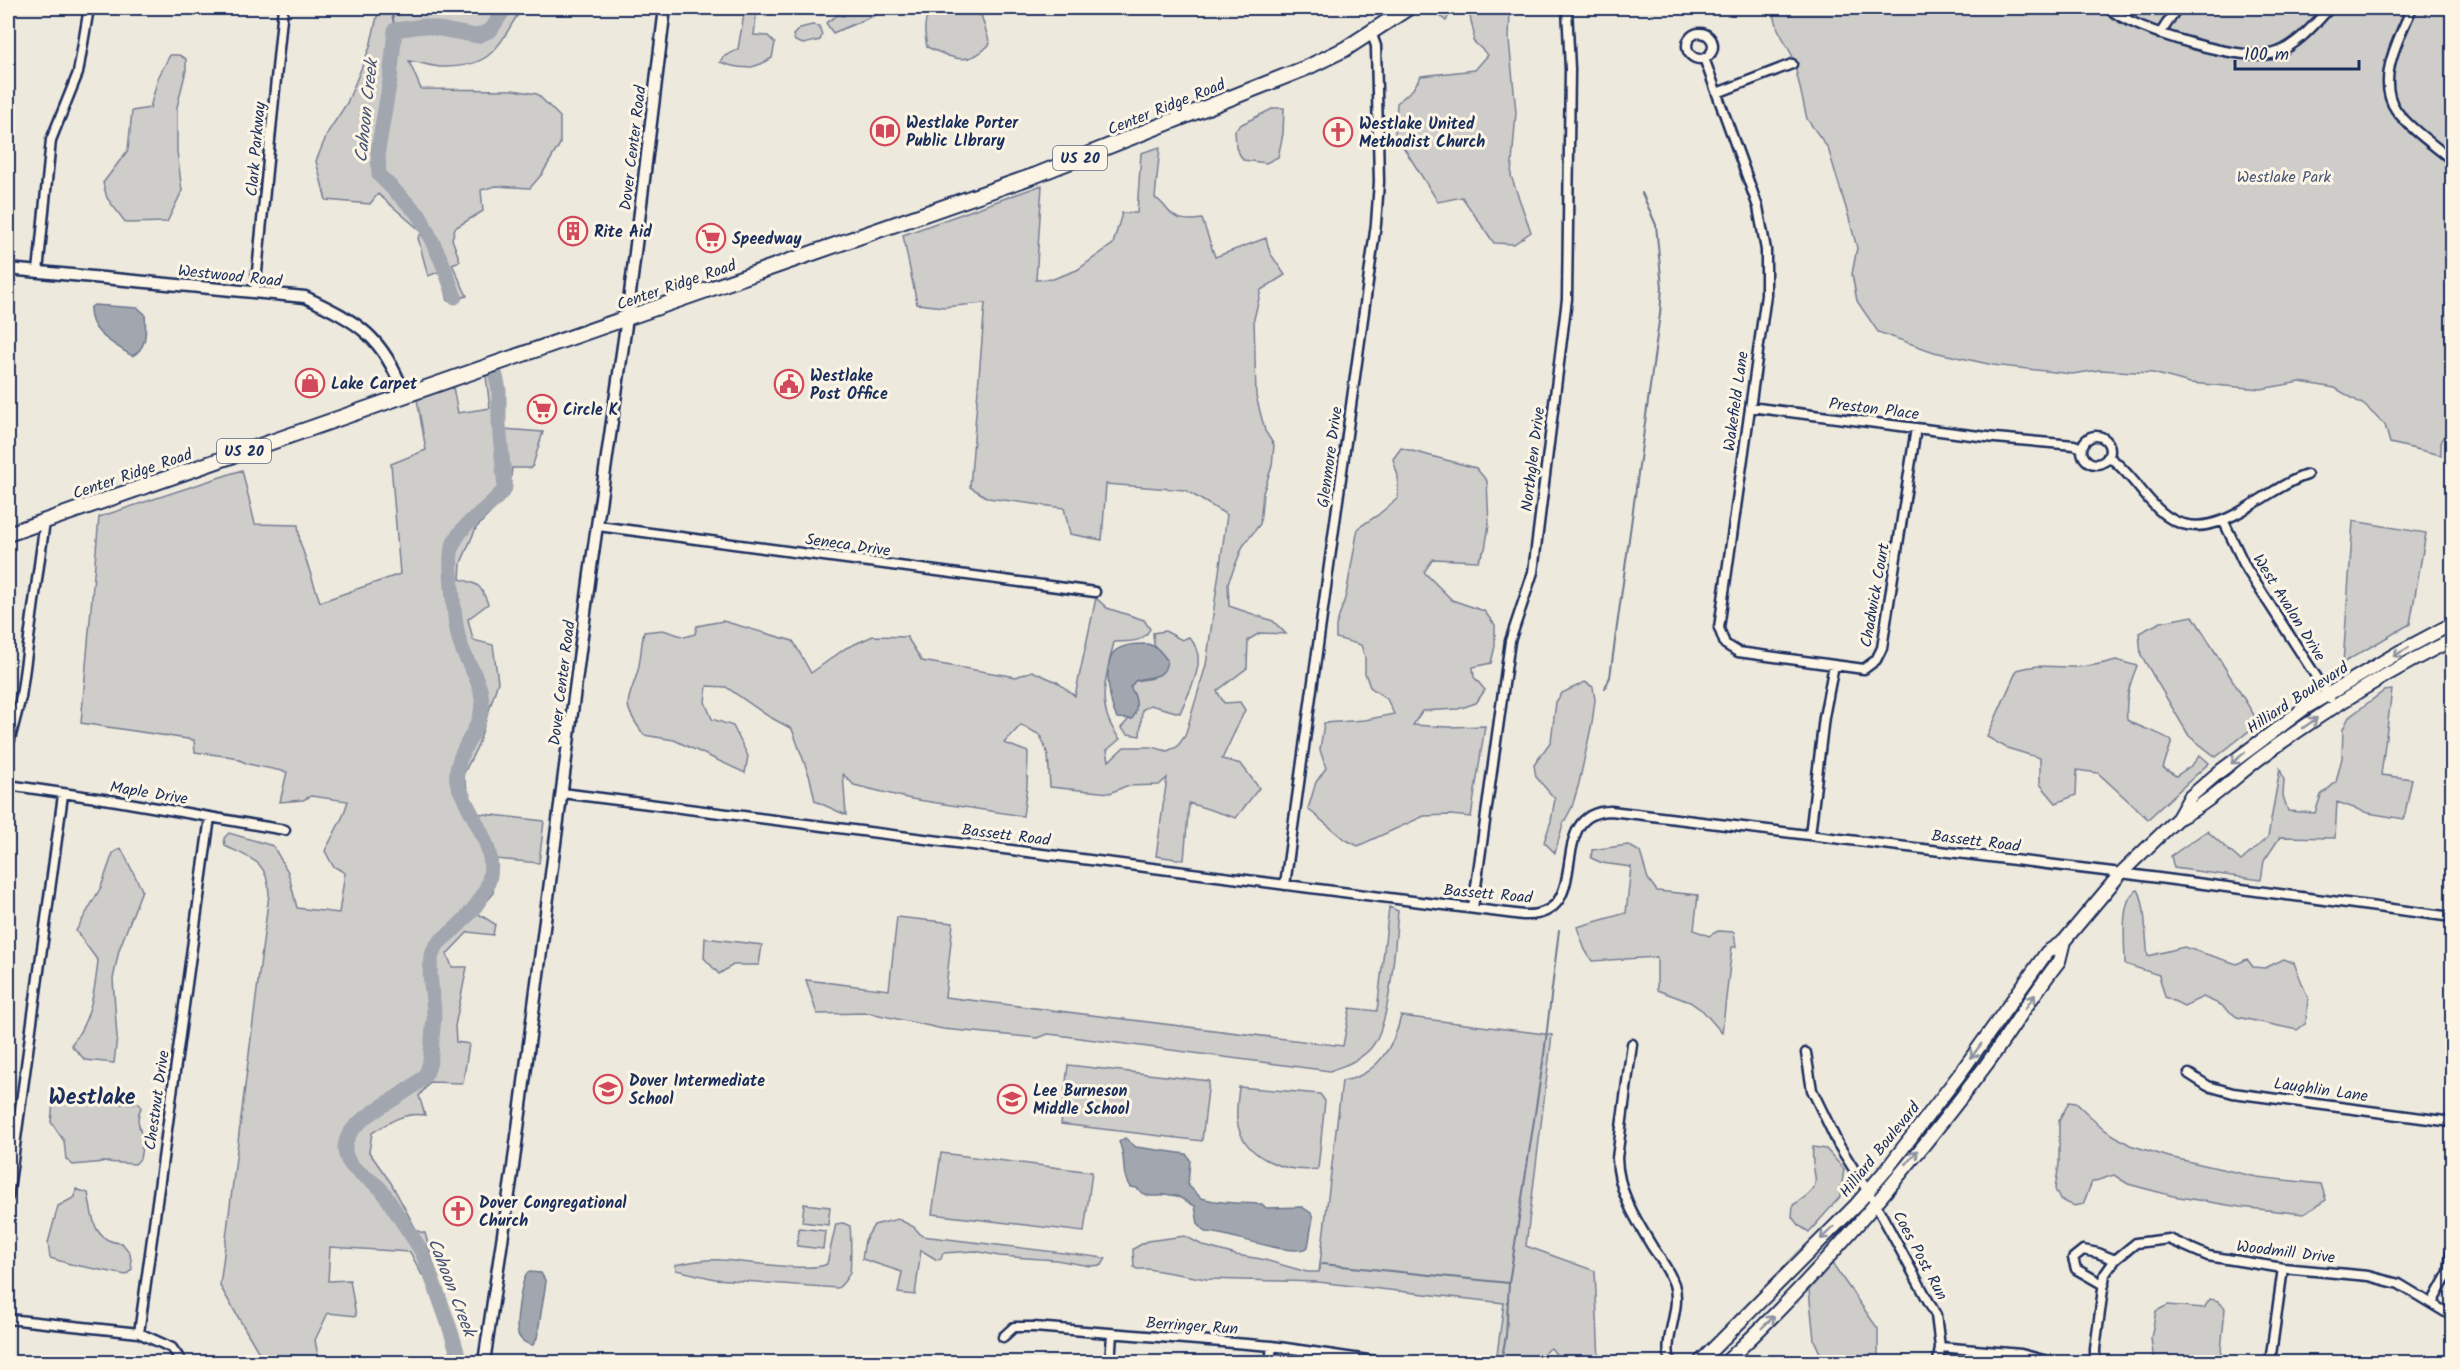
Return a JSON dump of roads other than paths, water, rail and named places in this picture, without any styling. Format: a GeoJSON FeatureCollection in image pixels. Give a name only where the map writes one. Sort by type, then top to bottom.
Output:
{"type":"FeatureCollection","features":[{"type":"Feature","properties":{"kind":"main road","name":"Center Ridge Road"},"geometry":{"type":"LineString","coordinates":[[8,534],[1036,175],[1295,73],[1345,49],[1408,8]]}},
{"type":"Feature","properties":{"kind":"main road","name":"Hilliard Boulevard"},"geometry":{"type":"LineString","coordinates":[[1726,1362],[1776,1315],[1872,1198],[2047,952],[2064,941],[2121,873],[2178,818],[2199,808],[2331,700],[2452,624]]}},
{"type":"Feature","properties":{"kind":"main road","name":"Hilliard Boulevard"},"geometry":{"type":"LineString","coordinates":[[2331,700],[2452,640]]}},
{"type":"Feature","properties":{"kind":"main road","name":"Hilliard Boulevard"},"geometry":{"type":"LineString","coordinates":[[1700,1362],[1872,1198]]}},
{"type":"Feature","properties":{"kind":"street"},"geometry":{"type":"LineString","coordinates":[[38,272],[51,140],[78,73],[89,8]]}},
{"type":"Feature","properties":{"kind":"street","name":"Clark Parkway"},"geometry":{"type":"LineString","coordinates":[[255,292],[283,8]]}},
{"type":"Feature","properties":{"kind":"street","name":"Dover Center Road"},"geometry":{"type":"LineString","coordinates":[[484,1362],[513,1167],[597,526],[627,318],[665,8]]}},
{"type":"Feature","properties":{"kind":"street","name":"Northglen Drive"},"geometry":{"type":"LineString","coordinates":[[1473,909],[1510,641],[1533,572],[1567,299],[1570,69],[1567,8]]}},
{"type":"Feature","properties":{"kind":"street"},"geometry":{"type":"LineString","coordinates":[[2108,8],[2160,34],[2257,56],[2277,53],[2298,41],[2330,8]]}},
{"type":"Feature","properties":{"kind":"street"},"geometry":{"type":"LineString","coordinates":[[2160,34],[2176,8]]}},
{"type":"Feature","properties":{"kind":"street"},"geometry":{"type":"LineString","coordinates":[[2412,8],[2389,68],[2389,96],[2396,110],[2452,160]]}},
{"type":"Feature","properties":{"kind":"street","name":"Glenmore Drive"},"geometry":{"type":"LineString","coordinates":[[1285,885],[1376,224],[1379,182],[1376,46],[1371,32]]}},
{"type":"Feature","properties":{"kind":"street","name":"Wakefield Lane"},"geometry":{"type":"LineString","coordinates":[[1704,58],[1758,207],[1766,250],[1766,295],[1719,628],[1725,644],[1738,652],[1834,665]]}},
{"type":"Feature","properties":{"kind":"street"},"geometry":{"type":"LineString","coordinates":[[1717,93],[1792,64]]}},
{"type":"Feature","properties":{"kind":"street","name":"Westwood Road"},"geometry":{"type":"LineString","coordinates":[[8,269],[305,297],[347,317],[378,344],[395,372],[404,394]]}},
{"type":"Feature","properties":{"kind":"street","name":"Preston Place"},"geometry":{"type":"LineString","coordinates":[[1750,407],[1995,438],[2074,445],[2082,448]]}},
{"type":"Feature","properties":{"kind":"street","name":"Chadwick Court"},"geometry":{"type":"LineString","coordinates":[[1834,665],[1864,669],[1876,660],[1882,648],[1916,428]]}},
{"type":"Feature","properties":{"kind":"street"},"geometry":{"type":"LineString","coordinates":[[2099,437],[2109,446],[2108,456],[2101,463],[2090,463],[2084,457],[2082,448],[2087,440],[2099,437]]}},
{"type":"Feature","properties":{"kind":"street"},"geometry":{"type":"LineString","coordinates":[[2108,456],[2132,476],[2159,510],[2174,521],[2203,526],[2224,522],[2293,479],[2307,475]]}},
{"type":"Feature","properties":{"kind":"street"},"geometry":{"type":"LineString","coordinates":[[8,747],[21,697],[45,521]]}},
{"type":"Feature","properties":{"kind":"street","name":"West Avalon Drive"},"geometry":{"type":"LineString","coordinates":[[2224,522],[2246,568],[2331,700]]}},
{"type":"Feature","properties":{"kind":"street","name":"Seneca Drive"},"geometry":{"type":"LineString","coordinates":[[597,526],[1095,592]]}},
{"type":"Feature","properties":{"kind":"street"},"geometry":{"type":"LineString","coordinates":[[1810,836],[1824,717],[1834,665]]}},
{"type":"Feature","properties":{"kind":"street","name":"Maple Drive"},"geometry":{"type":"LineString","coordinates":[[8,785],[285,830]]}},
{"type":"Feature","properties":{"kind":"street","name":"Bassett Road"},"geometry":{"type":"LineString","coordinates":[[562,793],[1527,915],[1540,913],[1553,906],[1565,888],[1577,829],[1585,818],[1598,813],[1617,812],[2121,873],[2452,917]]}},
{"type":"Feature","properties":{"kind":"street"},"geometry":{"type":"LineString","coordinates":[[8,1197],[63,795]]}},
{"type":"Feature","properties":{"kind":"street","name":"Chestnut Drive"},"geometry":{"type":"LineString","coordinates":[[139,1333],[210,817]]}},
{"type":"Feature","properties":{"kind":"street"},"geometry":{"type":"LineString","coordinates":[[1632,1044],[1617,1158],[1617,1174],[1633,1215],[1668,1270],[1674,1286],[1676,1298],[1667,1352],[1670,1362]]}},
{"type":"Feature","properties":{"kind":"street","name":"Coes Post Run"},"geometry":{"type":"LineString","coordinates":[[1806,1053],[1812,1090],[1838,1144],[1872,1198],[1936,1315],[1940,1347],[1938,1362]]}},
{"type":"Feature","properties":{"kind":"street","name":"Laughlin Lane"},"geometry":{"type":"LineString","coordinates":[[2189,1074],[2208,1086],[2234,1093],[2452,1122]]}},
{"type":"Feature","properties":{"kind":"street","name":"Woodmill Drive"},"geometry":{"type":"LineString","coordinates":[[2115,1260],[2136,1243],[2169,1239],[2208,1256],[2283,1268],[2368,1276],[2399,1284],[2452,1316]]}},
{"type":"Feature","properties":{"kind":"street"},"geometry":{"type":"LineString","coordinates":[[2432,1303],[2449,1272],[2452,1244]]}},
{"type":"Feature","properties":{"kind":"street"},"geometry":{"type":"LineString","coordinates":[[2095,1362],[2095,1349],[2104,1285],[2105,1274],[2115,1260],[2083,1250],[2073,1258],[2076,1269],[2104,1285]]}},
{"type":"Feature","properties":{"kind":"street"},"geometry":{"type":"LineString","coordinates":[[2270,1362],[2283,1268]]}},
{"type":"Feature","properties":{"kind":"street"},"geometry":{"type":"LineString","coordinates":[[8,1319],[139,1333],[172,1348],[182,1362]]}},
{"type":"Feature","properties":{"kind":"street","name":"Berringer Run"},"geometry":{"type":"LineString","coordinates":[[1003,1337],[1014,1327],[1272,1346],[1382,1362]]}},
{"type":"Feature","properties":{"kind":"street"},"geometry":{"type":"LineString","coordinates":[[1110,1362],[1112,1334]]}},
{"type":"Feature","properties":{"kind":"street"},"geometry":{"type":"LineString","coordinates":[[1270,1362],[1272,1346]]}},
{"type":"Feature","properties":{"kind":"street"},"geometry":{"type":"LineString","coordinates":[[1940,1347],[2021,1354],[2051,1362]]}},
{"type":"Feature","properties":{"kind":"waterway"},"geometry":{"type":"LineString","coordinates":[[391,8],[395,30]]}},
{"type":"Feature","properties":{"kind":"waterway","name":"Cahoon Creek"},"geometry":{"type":"LineString","coordinates":[[455,297],[442,262],[420,216],[379,175],[378,150],[390,80],[395,30],[423,26],[477,36],[491,30],[505,8]]}},
{"type":"Feature","properties":{"kind":"waterway"},"geometry":{"type":"LineString","coordinates":[[1605,688],[1610,677],[1660,314],[1662,287],[1656,225],[1642,193]]}},
{"type":"Feature","properties":{"kind":"waterway","name":"Cahoon Creek"},"geometry":{"type":"LineString","coordinates":[[460,1362],[422,1252],[384,1193],[350,1164],[345,1149],[347,1138],[355,1127],[425,1075],[430,1059],[434,1019],[430,970],[432,955],[440,942],[458,926],[481,898],[491,870],[488,849],[480,828],[457,781],[460,760],[478,721],[482,700],[481,691],[461,647],[457,632],[452,593],[451,555],[456,539],[462,531],[505,488],[499,425],[499,390],[496,376]]}},
{"type":"Feature","properties":{"kind":"waterway"},"geometry":{"type":"LineString","coordinates":[[1501,1362],[1506,1336],[1509,1283],[1544,1055],[1559,930]]}},
{"type":"Feature","properties":{"kind":"waterway"},"geometry":{"type":"LineString","coordinates":[[1322,1264],[1509,1283]]}},
{"type":"Feature","properties":{"kind":"place","name":"Westlake Porter Public LIbrary"},"geometry":{"type":"Point","coordinates":[885,131]}},
{"type":"Feature","properties":{"kind":"place","name":"Westlake United Methodist Church"},"geometry":{"type":"Point","coordinates":[1338,132]}},
{"type":"Feature","properties":{"kind":"place","name":"Rite Aid"},"geometry":{"type":"Point","coordinates":[573,231]}},
{"type":"Feature","properties":{"kind":"place","name":"Speedway"},"geometry":{"type":"Point","coordinates":[711,238]}},
{"type":"Feature","properties":{"kind":"place","name":"Lake Carpet"},"geometry":{"type":"Point","coordinates":[310,383]}},
{"type":"Feature","properties":{"kind":"place","name":"Westlake Post Office"},"geometry":{"type":"Point","coordinates":[789,384]}},
{"type":"Feature","properties":{"kind":"place","name":"Circle K"},"geometry":{"type":"Point","coordinates":[542,409]}},
{"type":"Feature","properties":{"kind":"place","name":"Dover Intermediate School"},"geometry":{"type":"Point","coordinates":[608,1089]}},
{"type":"Feature","properties":{"kind":"place","name":"Lee Burneson Middle School"},"geometry":{"type":"Point","coordinates":[1012,1099]}},
{"type":"Feature","properties":{"kind":"place","name":"Dover Congregational Church"},"geometry":{"type":"Point","coordinates":[458,1211]}},
{"type":"Feature","properties":{"kind":"district","name":"Westlake"},"geometry":{"type":"Point","coordinates":[92,1096]}},
{"type":"Feature","properties":{"kind":"park label","name":"Westlake Park"},"geometry":{"type":"Point","coordinates":[2284,176]}}]}
